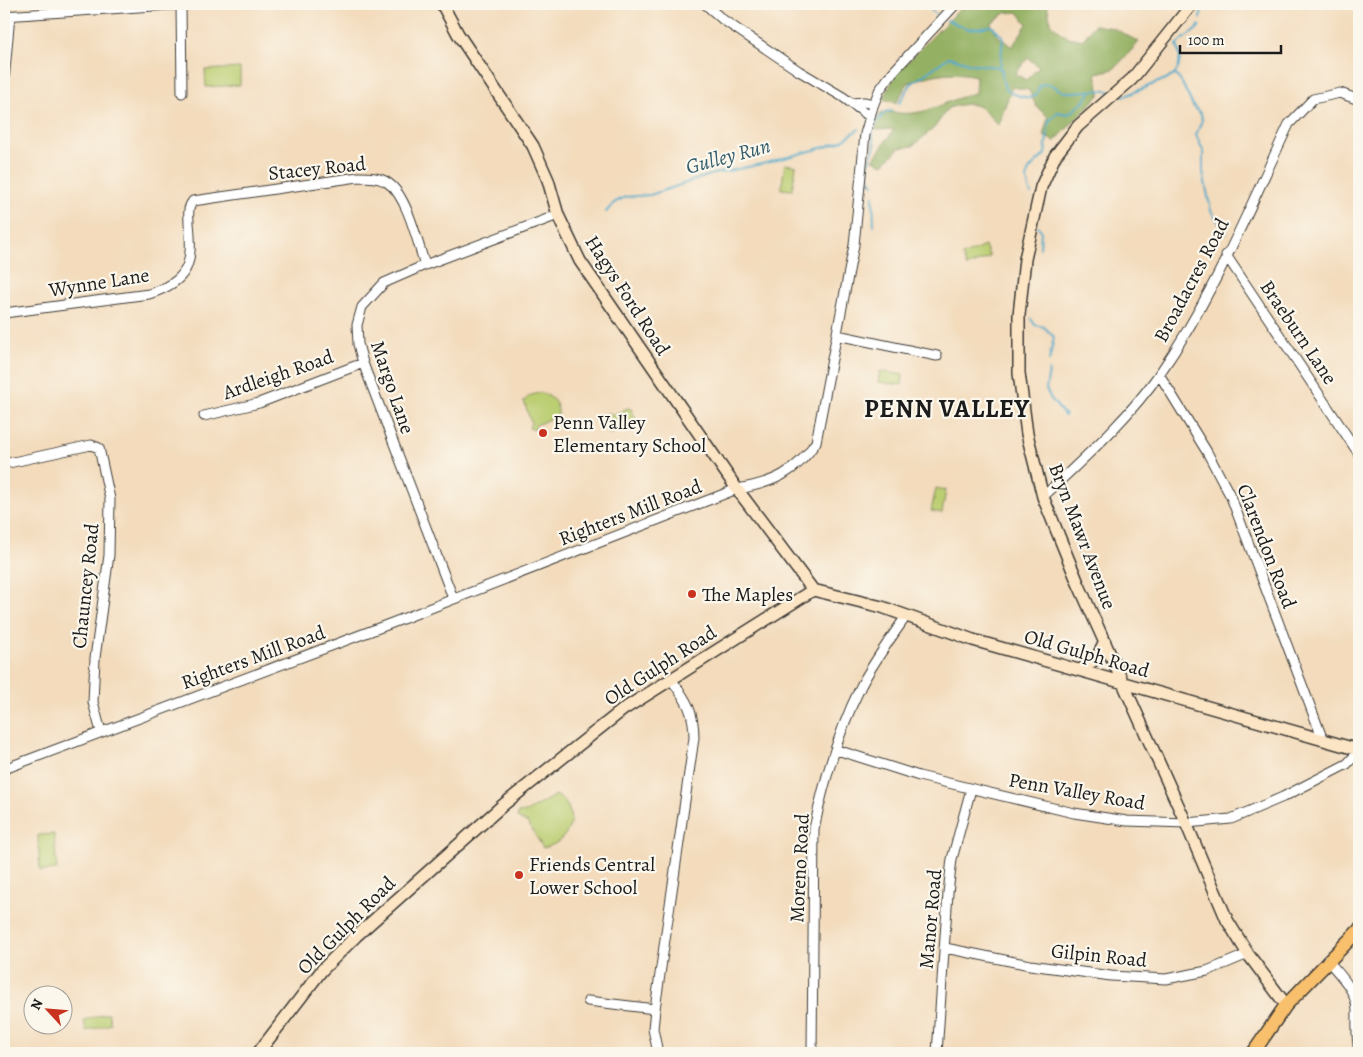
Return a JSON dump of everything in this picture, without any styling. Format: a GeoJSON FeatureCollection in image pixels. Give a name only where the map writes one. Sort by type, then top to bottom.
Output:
{"type":"FeatureCollection","features":[{"type":"Feature","properties":{"kind":"main road"},"geometry":{"type":"LineString","coordinates":[[1253,1053],[1286,1005],[1327,960],[1359,930]]}},
{"type":"Feature","properties":{"kind":"street"},"geometry":{"type":"LineString","coordinates":[[4,82],[7,15],[182,4],[182,93]]}},
{"type":"Feature","properties":{"kind":"street","name":"Hagys Ford Road"},"geometry":{"type":"LineString","coordinates":[[442,4],[458,34],[533,146],[548,180],[558,216],[580,261],[737,489],[813,590]]}},
{"type":"Feature","properties":{"kind":"street"},"geometry":{"type":"LineString","coordinates":[[706,4],[722,19],[777,57],[852,103],[870,117]]}},
{"type":"Feature","properties":{"kind":"street","name":"Righters Mill Road"},"geometry":{"type":"LineString","coordinates":[[4,769],[374,630],[737,489],[751,487],[789,472],[798,466],[815,444],[854,245],[866,134],[874,104],[879,91],[892,73],[956,4]]}},
{"type":"Feature","properties":{"kind":"street","name":"Bryn Mawr Avenue"},"geometry":{"type":"LineString","coordinates":[[1192,4],[1156,50],[1122,88],[1078,126],[1056,156],[1041,187],[1025,259],[1019,316],[1019,373],[1027,434],[1043,497],[1078,583],[1106,642],[1227,920],[1248,954],[1286,1005]]}},
{"type":"Feature","properties":{"kind":"street","name":"Broadacres Road"},"geometry":{"type":"LineString","coordinates":[[1043,497],[1103,440],[1159,374],[1195,318],[1289,124],[1312,99],[1340,93],[1359,100]]}},
{"type":"Feature","properties":{"kind":"street"},"geometry":{"type":"LineString","coordinates":[[852,103],[864,102],[874,104]]}},
{"type":"Feature","properties":{"kind":"street","name":"Stacey Road"},"geometry":{"type":"LineString","coordinates":[[190,204],[196,200],[358,177],[373,178],[388,182],[398,192],[425,265]]}},
{"type":"Feature","properties":{"kind":"street","name":"Wynne Lane"},"geometry":{"type":"LineString","coordinates":[[4,313],[149,294],[179,281],[188,266],[191,247],[188,210],[190,204]]}},
{"type":"Feature","properties":{"kind":"street","name":"Margo Lane"},"geometry":{"type":"LineString","coordinates":[[453,598],[363,363],[358,344],[357,325],[362,307],[384,283],[425,265],[558,216]]}},
{"type":"Feature","properties":{"kind":"street","name":"Braeburn Lane"},"geometry":{"type":"LineString","coordinates":[[1226,255],[1359,454]]}},
{"type":"Feature","properties":{"kind":"street"},"geometry":{"type":"LineString","coordinates":[[837,335],[937,356]]}},
{"type":"Feature","properties":{"kind":"street","name":"Ardleigh Road"},"geometry":{"type":"LineString","coordinates":[[204,416],[259,403],[363,363]]}},
{"type":"Feature","properties":{"kind":"street","name":"Clarendon Road"},"geometry":{"type":"LineString","coordinates":[[1159,374],[1207,452],[1231,497],[1257,563],[1286,648],[1323,740]]}},
{"type":"Feature","properties":{"kind":"street","name":"Chauncey Road"},"geometry":{"type":"LineString","coordinates":[[4,464],[96,446],[100,452],[110,499],[109,555],[95,658],[93,702],[101,732]]}},
{"type":"Feature","properties":{"kind":"street","name":"Old Gulph Road"},"geometry":{"type":"LineString","coordinates":[[258,1053],[322,970],[356,936],[502,805],[624,709],[813,590],[907,615],[973,640],[1359,751]]}},
{"type":"Feature","properties":{"kind":"street","name":"Moreno Road"},"geometry":{"type":"LineString","coordinates":[[812,1053],[814,829],[822,794],[860,688],[881,651],[907,615]]}},
{"type":"Feature","properties":{"kind":"street"},"geometry":{"type":"LineString","coordinates":[[1080,670],[1096,659],[1106,642]]}},
{"type":"Feature","properties":{"kind":"street"},"geometry":{"type":"LineString","coordinates":[[658,1053],[653,1029],[655,1009],[694,738],[694,720],[691,708],[671,679]]}},
{"type":"Feature","properties":{"kind":"street","name":"Penn Valley Road"},"geometry":{"type":"LineString","coordinates":[[837,750],[919,776],[1074,812],[1127,821],[1186,823],[1231,819],[1284,797],[1347,764],[1359,751]]}},
{"type":"Feature","properties":{"kind":"street","name":"Manor Road"},"geometry":{"type":"LineString","coordinates":[[937,1053],[952,859],[971,789]]}},
{"type":"Feature","properties":{"kind":"street","name":"Gilpin Road"},"geometry":{"type":"LineString","coordinates":[[944,948],[1030,965],[1111,976],[1166,979],[1207,971],[1248,954]]}},
{"type":"Feature","properties":{"kind":"street"},"geometry":{"type":"LineString","coordinates":[[1327,960],[1344,979],[1353,995],[1357,1010],[1355,1026],[1359,1051]]}},
{"type":"Feature","properties":{"kind":"street"},"geometry":{"type":"LineString","coordinates":[[588,1001],[655,1009]]}},
{"type":"Feature","properties":{"kind":"green space"},"geometry":{"type":"Polygon","coordinates":[[[965,4],[1047,4],[1051,24],[1067,37],[1083,40],[1094,25],[1113,28],[1139,42],[1114,69],[1096,73],[1100,94],[1055,141],[1043,136],[1048,117],[1036,106],[1029,90],[1012,87],[998,125],[981,108],[971,104],[948,108],[935,127],[913,146],[899,148],[884,164],[873,160],[894,129],[875,130],[879,115],[886,111],[900,113],[922,112],[975,93],[976,76],[949,73],[934,75],[908,83],[896,103],[883,99],[897,72],[965,4]],[[1018,12],[1005,13],[991,23],[998,36],[1012,47],[1027,24],[1018,12]],[[1028,58],[1015,74],[1026,80],[1039,67],[1028,58]]]}},
{"type":"Feature","properties":{"kind":"green space"},"geometry":{"type":"Polygon","coordinates":[[[240,68],[240,85],[206,87],[205,70],[240,68]]]}},
{"type":"Feature","properties":{"kind":"green space"},"geometry":{"type":"Polygon","coordinates":[[[785,164],[796,166],[792,190],[781,189],[785,164]]]}},
{"type":"Feature","properties":{"kind":"green space"},"geometry":{"type":"Polygon","coordinates":[[[985,246],[990,257],[967,267],[962,256],[985,246]]]}},
{"type":"Feature","properties":{"kind":"green space"},"geometry":{"type":"Polygon","coordinates":[[[880,371],[903,375],[902,385],[878,382],[880,371]]]}},
{"type":"Feature","properties":{"kind":"green space"},"geometry":{"type":"Polygon","coordinates":[[[538,393],[547,395],[556,403],[558,415],[536,425],[534,430],[529,428],[531,423],[524,401],[529,396],[538,393]]]}},
{"type":"Feature","properties":{"kind":"green space"},"geometry":{"type":"Polygon","coordinates":[[[628,408],[631,409],[637,422],[610,434],[604,426],[604,415],[609,413],[613,415],[628,408]]]}},
{"type":"Feature","properties":{"kind":"green space"},"geometry":{"type":"Polygon","coordinates":[[[936,488],[946,490],[942,513],[931,511],[936,488]]]}},
{"type":"Feature","properties":{"kind":"green space"},"geometry":{"type":"Polygon","coordinates":[[[556,795],[564,801],[569,809],[570,825],[560,840],[553,845],[543,848],[528,823],[517,818],[518,813],[526,812],[556,795]]]}},
{"type":"Feature","properties":{"kind":"green space"},"geometry":{"type":"Polygon","coordinates":[[[54,834],[57,870],[40,871],[38,835],[54,834]]]}},
{"type":"Feature","properties":{"kind":"green space"},"geometry":{"type":"Polygon","coordinates":[[[108,1013],[111,1024],[86,1031],[84,1020],[108,1013]]]}},
{"type":"Feature","properties":{"kind":"waterway"},"geometry":{"type":"LineString","coordinates":[[933,4],[931,10],[937,15]]}},
{"type":"Feature","properties":{"kind":"waterway","name":"Gulley Run"},"geometry":{"type":"LineString","coordinates":[[1200,19],[1203,4]]}},
{"type":"Feature","properties":{"kind":"waterway"},"geometry":{"type":"LineString","coordinates":[[947,20],[969,29],[992,26],[1003,37],[1000,69]]}},
{"type":"Feature","properties":{"kind":"waterway","name":"Gulley Run"},"geometry":{"type":"LineString","coordinates":[[1120,94],[1125,96],[1173,76],[1178,69],[1180,61],[1177,45],[1200,25]]}},
{"type":"Feature","properties":{"kind":"waterway","name":"Gulley Run"},"geometry":{"type":"LineString","coordinates":[[899,103],[911,84],[949,57],[972,64],[998,67],[1002,70],[1005,88],[1011,93],[1029,98],[1036,95],[1040,85],[1045,84],[1053,85],[1063,92],[1100,90],[1111,92]]}},
{"type":"Feature","properties":{"kind":"waterway"},"geometry":{"type":"LineString","coordinates":[[1175,74],[1182,83],[1193,106],[1201,114],[1202,120],[1196,135],[1203,150],[1203,172],[1211,211],[1226,233]]}},
{"type":"Feature","properties":{"kind":"waterway"},"geometry":{"type":"LineString","coordinates":[[1031,194],[1027,174],[1045,154],[1049,121],[1058,112],[1067,114],[1074,110],[1090,92]]}},
{"type":"Feature","properties":{"kind":"waterway"},"geometry":{"type":"LineString","coordinates":[[873,185],[869,178],[868,163],[875,146],[872,133],[874,126],[885,112],[892,111]]}},
{"type":"Feature","properties":{"kind":"waterway","name":"Gulley Run"},"geometry":{"type":"LineString","coordinates":[[606,212],[614,203],[625,197],[650,195],[713,174],[762,164],[825,147],[840,142],[859,129]]}},
{"type":"Feature","properties":{"kind":"waterway"},"geometry":{"type":"LineString","coordinates":[[873,196],[874,226]]}},
{"type":"Feature","properties":{"kind":"waterway"},"geometry":{"type":"LineString","coordinates":[[1038,226],[1041,231],[1040,248]]}},
{"type":"Feature","properties":{"kind":"waterway"},"geometry":{"type":"LineString","coordinates":[[1031,319],[1035,325],[1044,327],[1054,337],[1049,361]]}},
{"type":"Feature","properties":{"kind":"waterway"},"geometry":{"type":"LineString","coordinates":[[1049,371],[1046,389],[1051,399],[1065,416]]}},
{"type":"Feature","properties":{"kind":"place","name":"Penn Valley Elementary School"},"geometry":{"type":"Point","coordinates":[543,433]}},
{"type":"Feature","properties":{"kind":"place","name":"The Maples"},"geometry":{"type":"Point","coordinates":[692,594]}},
{"type":"Feature","properties":{"kind":"place","name":"Friends Central Lower School"},"geometry":{"type":"Point","coordinates":[519,875]}},
{"type":"Feature","properties":{"kind":"district","name":"PENN VALLEY"},"geometry":{"type":"Point","coordinates":[947,408]}}]}
